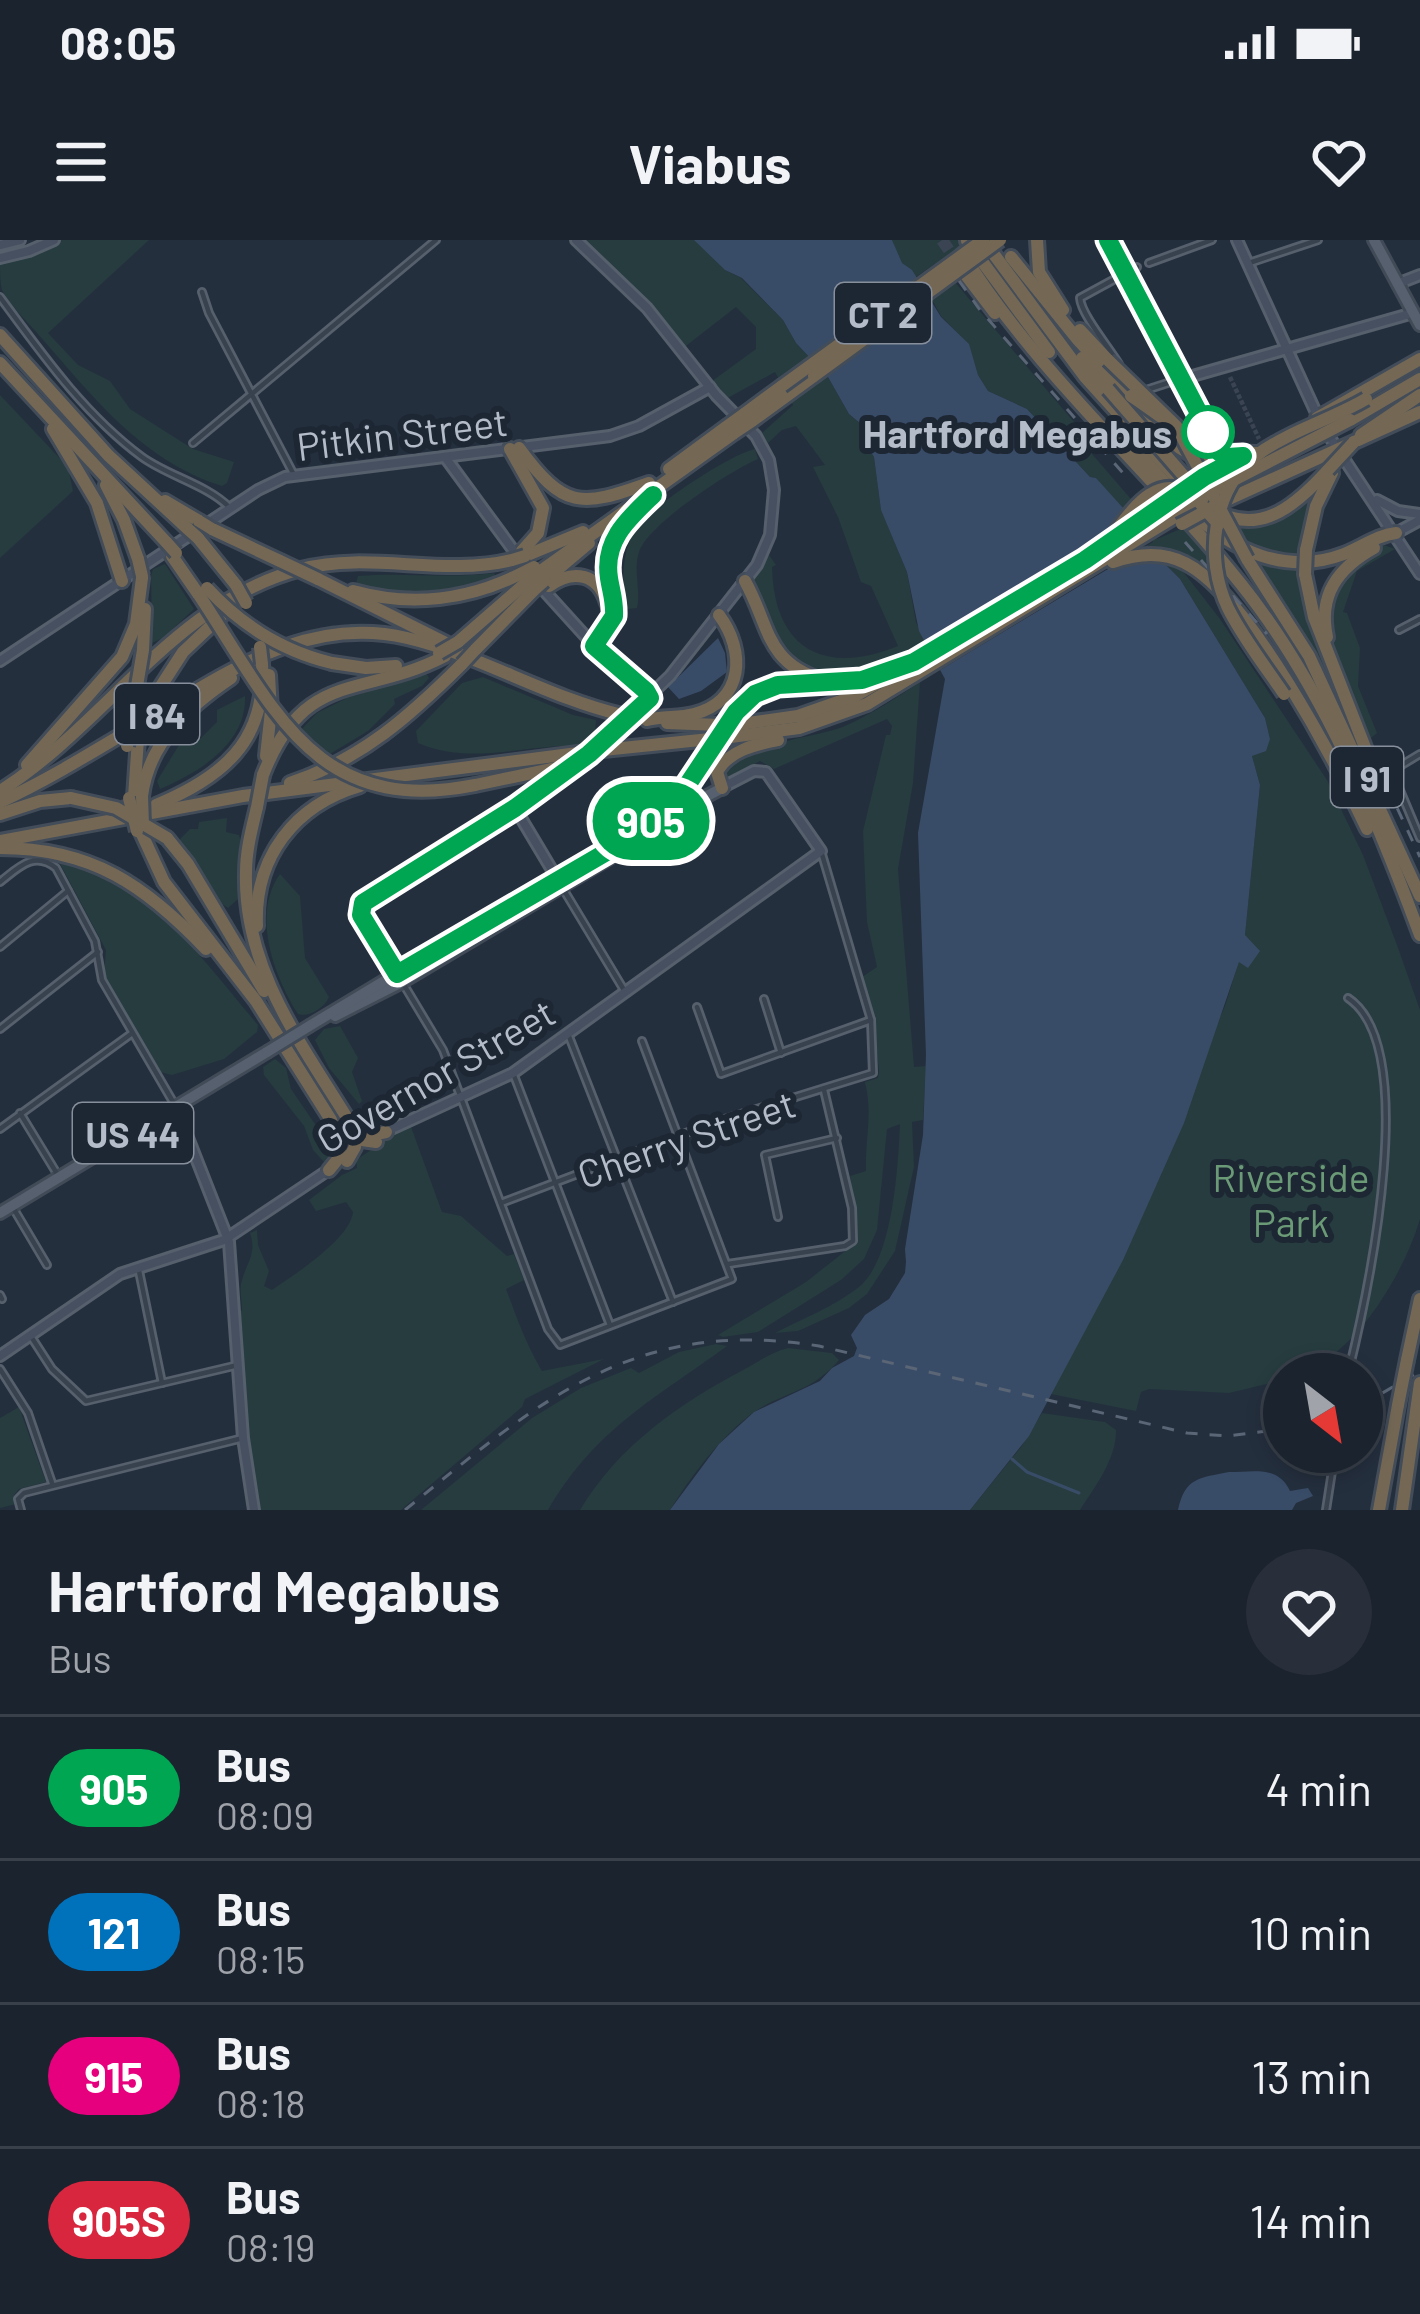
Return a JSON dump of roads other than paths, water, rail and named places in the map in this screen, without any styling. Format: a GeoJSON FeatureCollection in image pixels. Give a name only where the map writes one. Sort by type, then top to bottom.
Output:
{"type":"FeatureCollection","features":[{"type":"Feature","properties":{"kind":"highway"},"geometry":{"type":"LineString","coordinates":[[983,240],[1085,377]]}},
{"type":"Feature","properties":{"kind":"highway","name":"CT 2"},"geometry":{"type":"LineString","coordinates":[[195,529],[212,529],[283,567],[372,596],[426,600],[476,592],[528,571],[651,489],[983,240]]}},
{"type":"Feature","properties":{"kind":"highway","name":"CT 2"},"geometry":{"type":"LineString","coordinates":[[785,390],[1000,240]]}},
{"type":"Feature","properties":{"kind":"highway","name":"I 91"},"geometry":{"type":"LineString","coordinates":[[1000,240],[1070,343],[1179,466],[1247,559],[1311,660],[1420,896]]}},
{"type":"Feature","properties":{"kind":"highway"},"geometry":{"type":"LineString","coordinates":[[1037,240],[1036,259],[1044,282],[1072,321],[1176,426],[1236,543]]}},
{"type":"Feature","properties":{"kind":"highway"},"geometry":{"type":"LineString","coordinates":[[963,247],[1182,485],[1230,518],[1256,520],[1284,511],[1330,471]]}},
{"type":"Feature","properties":{"kind":"highway"},"geometry":{"type":"LineString","coordinates":[[963,247],[1176,513],[1256,593],[1283,633],[1288,650]]}},
{"type":"Feature","properties":{"kind":"highway","name":"I 91"},"geometry":{"type":"LineString","coordinates":[[963,247],[985,302],[1036,350],[1235,576],[1288,650],[1332,730],[1420,934]]}},
{"type":"Feature","properties":{"kind":"highway"},"geometry":{"type":"LineString","coordinates":[[0,335],[125,471],[195,529],[246,602],[261,646],[271,719],[247,859],[253,938],[280,1010],[353,1134],[347,1161]]}},
{"type":"Feature","properties":{"kind":"highway"},"geometry":{"type":"LineString","coordinates":[[0,363],[170,549],[203,592],[288,727],[328,765],[371,785],[423,792],[561,767],[584,757],[668,750],[685,742]]}},
{"type":"Feature","properties":{"kind":"highway"},"geometry":{"type":"LineString","coordinates":[[1176,513],[1189,488],[1236,456],[1419,369]]}},
{"type":"Feature","properties":{"kind":"highway"},"geometry":{"type":"LineString","coordinates":[[1353,801],[1223,595],[1215,549],[1220,510],[1235,478],[1256,456],[1419,369]]}},
{"type":"Feature","properties":{"kind":"highway"},"geometry":{"type":"LineString","coordinates":[[1419,369],[1354,431],[1330,471],[1316,506],[1305,574],[1314,617],[1420,880]]}},
{"type":"Feature","properties":{"kind":"highway"},"geometry":{"type":"LineString","coordinates":[[21,384],[84,476],[101,512],[122,580]]}},
{"type":"Feature","properties":{"kind":"highway"},"geometry":{"type":"LineString","coordinates":[[1112,385],[1136,394],[1169,426],[1220,448],[1261,453],[1354,431]]}},
{"type":"Feature","properties":{"kind":"highway"},"geometry":{"type":"LineString","coordinates":[[1106,562],[1176,513],[1354,431],[1420,393]]}},
{"type":"Feature","properties":{"kind":"highway"},"geometry":{"type":"LineString","coordinates":[[1136,394],[1161,431],[1195,458],[1213,462],[1236,456]]}},
{"type":"Feature","properties":{"kind":"highway"},"geometry":{"type":"LineString","coordinates":[[1176,513],[1214,506],[1420,412]]}},
{"type":"Feature","properties":{"kind":"highway","name":"CT 2"},"geometry":{"type":"LineString","coordinates":[[465,646],[528,571],[730,430]]}},
{"type":"Feature","properties":{"kind":"highway"},"geometry":{"type":"LineString","coordinates":[[1085,560],[1305,442]]}},
{"type":"Feature","properties":{"kind":"highway"},"geometry":{"type":"LineString","coordinates":[[203,592],[267,638],[332,663],[387,668],[465,646],[496,628],[528,571],[538,535],[544,510],[514,449]]}},
{"type":"Feature","properties":{"kind":"highway"},"geometry":{"type":"LineString","coordinates":[[514,449],[543,481],[572,497],[603,498],[651,489]]}},
{"type":"Feature","properties":{"kind":"highway"},"geometry":{"type":"LineString","coordinates":[[89,458],[118,507],[142,577],[143,650],[132,742],[141,833],[172,894],[241,980],[331,1120],[340,1153],[329,1170]]}},
{"type":"Feature","properties":{"kind":"highway"},"geometry":{"type":"LineString","coordinates":[[528,571],[651,489]]}},
{"type":"Feature","properties":{"kind":"highway"},"geometry":{"type":"LineString","coordinates":[[591,644],[614,616],[608,568],[612,544],[651,489]]}},
{"type":"Feature","properties":{"kind":"highway"},"geometry":{"type":"LineString","coordinates":[[1085,560],[1114,533],[1135,504],[1158,490],[1190,494],[1226,528]]}},
{"type":"Feature","properties":{"kind":"highway"},"geometry":{"type":"LineString","coordinates":[[1176,513],[1239,549],[1282,560],[1331,558],[1396,533]]}},
{"type":"Feature","properties":{"kind":"highway"},"geometry":{"type":"LineString","coordinates":[[1341,685],[1324,622],[1328,592],[1346,565],[1396,533]]}},
{"type":"Feature","properties":{"kind":"highway"},"geometry":{"type":"LineString","coordinates":[[1106,562],[1146,555],[1182,561],[1213,586],[1274,664],[1404,894]]}},
{"type":"Feature","properties":{"kind":"highway","name":"I 84"},"geometry":{"type":"LineString","coordinates":[[0,802],[69,767],[251,658],[318,636],[362,632],[409,638],[543,691],[636,718],[722,732],[778,732],[819,723],[867,704],[1085,560]]}},
{"type":"Feature","properties":{"kind":"highway"},"geometry":{"type":"LineString","coordinates":[[0,789],[62,747],[196,620],[283,567],[350,562],[576,574],[601,587],[607,601],[607,615],[591,644]]}},
{"type":"Feature","properties":{"kind":"highway","name":"I 84"},"geometry":{"type":"LineString","coordinates":[[0,844],[243,796],[584,757],[603,750],[685,742],[787,718],[828,707],[917,668],[1106,562]]}},
{"type":"Feature","properties":{"kind":"highway"},"geometry":{"type":"LineString","coordinates":[[132,742],[176,660],[206,626],[283,567]]}},
{"type":"Feature","properties":{"kind":"highway"},"geometry":{"type":"LineString","coordinates":[[0,789],[43,750],[117,665],[136,624],[142,577]]}},
{"type":"Feature","properties":{"kind":"highway"},"geometry":{"type":"LineString","coordinates":[[318,579],[543,691]]}},
{"type":"Feature","properties":{"kind":"highway"},"geometry":{"type":"LineString","coordinates":[[745,581],[778,653],[800,671],[830,682]]}},
{"type":"Feature","properties":{"kind":"highway"},"geometry":{"type":"LineString","coordinates":[[636,718],[697,713],[730,690],[738,660],[719,615]]}},
{"type":"Feature","properties":{"kind":"highway"},"geometry":{"type":"LineString","coordinates":[[135,797],[157,749],[195,706],[254,663],[318,636]]}},
{"type":"Feature","properties":{"kind":"highway"},"geometry":{"type":"LineString","coordinates":[[243,796],[311,776],[365,750],[409,717],[462,664],[465,646]]}},
{"type":"Feature","properties":{"kind":"highway"},"geometry":{"type":"LineString","coordinates":[[263,775],[288,727],[306,708],[337,689],[419,668],[442,655]]}},
{"type":"Feature","properties":{"kind":"highway"},"geometry":{"type":"LineString","coordinates":[[139,815],[200,785],[235,755],[256,714],[264,663]]}},
{"type":"Feature","properties":{"kind":"highway","name":"US 44"},"geometry":{"type":"LineString","coordinates":[[634,836],[680,796],[750,697],[773,686],[862,680],[917,668]]}},
{"type":"Feature","properties":{"kind":"highway","name":"US 44"},"geometry":{"type":"LineString","coordinates":[[722,788],[717,770],[728,758],[819,723]]}},
{"type":"Feature","properties":{"kind":"highway"},"geometry":{"type":"LineString","coordinates":[[271,992],[257,910],[273,851],[292,824],[315,804],[395,776]]}},
{"type":"Feature","properties":{"kind":"highway"},"geometry":{"type":"LineString","coordinates":[[0,814],[71,798],[116,808],[166,838],[191,869],[280,1010]]}},
{"type":"Feature","properties":{"kind":"highway"},"geometry":{"type":"LineString","coordinates":[[0,844],[62,852],[117,874],[167,911],[241,980]]}},
{"type":"Feature","properties":{"kind":"highway"},"geometry":{"type":"LineString","coordinates":[[331,1120],[353,1134],[381,1137]]}},
{"type":"Feature","properties":{"kind":"highway"},"geometry":{"type":"LineString","coordinates":[[1379,1510],[1420,1299]]}},
{"type":"Feature","properties":{"kind":"highway"},"geometry":{"type":"LineString","coordinates":[[1402,1510],[1419,1387]]}},
{"type":"Feature","properties":{"kind":"main road"},"geometry":{"type":"LineString","coordinates":[[0,244],[20,240]]}},
{"type":"Feature","properties":{"kind":"main road"},"geometry":{"type":"LineString","coordinates":[[0,258],[54,240]]}},
{"type":"Feature","properties":{"kind":"main road"},"geometry":{"type":"LineString","coordinates":[[560,882],[515,808],[589,754],[650,698],[762,558],[775,499],[773,473],[760,440],[710,387],[644,304],[576,240]]}},
{"type":"Feature","properties":{"kind":"main road"},"geometry":{"type":"LineString","coordinates":[[1108,240],[1131,269],[1180,379],[1220,453],[1236,456]]}},
{"type":"Feature","properties":{"kind":"main road"},"geometry":{"type":"LineString","coordinates":[[1237,240],[1318,417],[1420,574]]}},
{"type":"Feature","properties":{"kind":"main road"},"geometry":{"type":"LineString","coordinates":[[1180,379],[1224,364],[1417,319],[1374,240]]}},
{"type":"Feature","properties":{"kind":"main road"},"geometry":{"type":"LineString","coordinates":[[1397,284],[1420,275]]}},
{"type":"Feature","properties":{"kind":"main road","name":"Pitkin Street"},"geometry":{"type":"LineString","coordinates":[[0,661],[267,484],[294,475],[620,434],[710,387]]}},
{"type":"Feature","properties":{"kind":"main road"},"geometry":{"type":"LineString","coordinates":[[445,457],[545,594],[650,698]]}},
{"type":"Feature","properties":{"kind":"main road"},"geometry":{"type":"LineString","coordinates":[[1370,494],[1392,509],[1420,517]]}},
{"type":"Feature","properties":{"kind":"main road"},"geometry":{"type":"LineString","coordinates":[[1396,533],[1420,517]]}},
{"type":"Feature","properties":{"kind":"main road"},"geometry":{"type":"LineString","coordinates":[[722,788],[752,772],[766,772],[821,850]]}},
{"type":"Feature","properties":{"kind":"main road","name":"US 44"},"geometry":{"type":"LineString","coordinates":[[6,1209],[311,1025],[722,788]]}},
{"type":"Feature","properties":{"kind":"main road"},"geometry":{"type":"LineString","coordinates":[[634,836],[699,801]]}},
{"type":"Feature","properties":{"kind":"main road","name":"US 44"},"geometry":{"type":"LineString","coordinates":[[560,882],[634,836]]}},
{"type":"Feature","properties":{"kind":"main road","name":"Governor Street"},"geometry":{"type":"LineString","coordinates":[[0,1356],[138,1266],[228,1238],[381,1137],[513,1073],[821,850]]}},
{"type":"Feature","properties":{"kind":"main road"},"geometry":{"type":"LineString","coordinates":[[176,1107],[228,1238],[243,1438],[254,1510]]}},
{"type":"Feature","properties":{"kind":"street"},"geometry":{"type":"LineString","coordinates":[[193,443],[436,240]]}},
{"type":"Feature","properties":{"kind":"street"},"geometry":{"type":"LineString","coordinates":[[1150,263],[1212,240]]}},
{"type":"Feature","properties":{"kind":"street"},"geometry":{"type":"LineString","coordinates":[[1247,263],[1318,240]]}},
{"type":"Feature","properties":{"kind":"street"},"geometry":{"type":"LineString","coordinates":[[1131,269],[1080,298],[1082,311],[1136,394],[1180,379]]}},
{"type":"Feature","properties":{"kind":"street"},"geometry":{"type":"LineString","coordinates":[[202,292],[208,313],[294,475]]}},
{"type":"Feature","properties":{"kind":"street"},"geometry":{"type":"LineString","coordinates":[[0,297],[55,371],[117,436],[157,467],[230,508]]}},
{"type":"Feature","properties":{"kind":"street"},"geometry":{"type":"LineString","coordinates":[[1224,364],[1230,377]]}},
{"type":"Feature","properties":{"kind":"street"},"geometry":{"type":"LineString","coordinates":[[1399,630],[1420,619]]}},
{"type":"Feature","properties":{"kind":"street"},"geometry":{"type":"LineString","coordinates":[[1420,754],[1401,764],[1394,775],[1420,838]]}},
{"type":"Feature","properties":{"kind":"street"},"geometry":{"type":"LineString","coordinates":[[515,808],[363,903],[361,915],[443,1050],[555,1343],[563,1345],[732,1279],[641,1041]]}},
{"type":"Feature","properties":{"kind":"street"},"geometry":{"type":"LineString","coordinates":[[697,1007],[722,1074],[871,1020],[821,850]]}},
{"type":"Feature","properties":{"kind":"street"},"geometry":{"type":"LineString","coordinates":[[0,882],[26,862],[40,860],[56,868],[98,952],[99,975],[176,1107]]}},
{"type":"Feature","properties":{"kind":"street"},"geometry":{"type":"LineString","coordinates":[[560,882],[626,992]]}},
{"type":"Feature","properties":{"kind":"street"},"geometry":{"type":"LineString","coordinates":[[0,946],[68,891]]}},
{"type":"Feature","properties":{"kind":"street"},"geometry":{"type":"LineString","coordinates":[[0,1029],[98,952]]}},
{"type":"Feature","properties":{"kind":"street"},"geometry":{"type":"LineString","coordinates":[[1348,998],[1366,1004]]}},
{"type":"Feature","properties":{"kind":"street"},"geometry":{"type":"LineString","coordinates":[[764,999],[781,1053]]}},
{"type":"Feature","properties":{"kind":"street","name":"Cherry Street"},"geometry":{"type":"LineString","coordinates":[[500,1204],[678,1136],[873,1073],[871,1020]]}},
{"type":"Feature","properties":{"kind":"street"},"geometry":{"type":"LineString","coordinates":[[0,1129],[132,1033]]}},
{"type":"Feature","properties":{"kind":"street"},"geometry":{"type":"LineString","coordinates":[[568,1034],[673,1302]]}},
{"type":"Feature","properties":{"kind":"street"},"geometry":{"type":"LineString","coordinates":[[513,1073],[611,1326]]}},
{"type":"Feature","properties":{"kind":"street"},"geometry":{"type":"LineString","coordinates":[[728,1264],[852,1242],[852,1208],[824,1090]]}},
{"type":"Feature","properties":{"kind":"street"},"geometry":{"type":"LineString","coordinates":[[20,1113],[59,1177]]}},
{"type":"Feature","properties":{"kind":"street"},"geometry":{"type":"LineString","coordinates":[[778,1217],[764,1155],[837,1138]]}},
{"type":"Feature","properties":{"kind":"street"},"geometry":{"type":"LineString","coordinates":[[6,1209],[47,1265]]}},
{"type":"Feature","properties":{"kind":"street"},"geometry":{"type":"LineString","coordinates":[[138,1266],[162,1383]]}},
{"type":"Feature","properties":{"kind":"street"},"geometry":{"type":"LineString","coordinates":[[1355,1353],[1378,1281]]}},
{"type":"Feature","properties":{"kind":"street"},"geometry":{"type":"LineString","coordinates":[[30,1335],[52,1369],[84,1401],[238,1365]]}},
{"type":"Feature","properties":{"kind":"street"},"geometry":{"type":"LineString","coordinates":[[0,1369],[28,1414],[52,1485]]}},
{"type":"Feature","properties":{"kind":"street"},"geometry":{"type":"LineString","coordinates":[[21,1510],[20,1495],[243,1438]]}},
{"type":"Feature","properties":{"kind":"street"},"geometry":{"type":"LineString","coordinates":[[1326,1510],[1332,1473]]}},
{"type":"Feature","properties":{"kind":"water"},"geometry":{"type":"Polygon","coordinates":[[[694,240],[892,240],[902,263],[912,270],[941,317],[969,344],[988,391],[1027,409],[1124,509],[1149,548],[1180,579],[1265,718],[1270,739],[1266,751],[1252,756],[1260,785],[1245,935],[1260,951],[1248,968],[1239,962],[1184,1123],[1123,1260],[1029,1436],[970,1510],[670,1510],[719,1444],[754,1412],[820,1381],[854,1356],[857,1348],[851,1335],[865,1315],[889,1299],[905,1273],[923,1135],[926,1055],[918,833],[945,679],[919,631],[907,572],[881,510],[874,457],[862,439],[861,424],[849,414],[828,377],[796,343],[783,320],[742,278],[725,270],[694,240]]]}},
{"type":"Feature","properties":{"kind":"water"},"geometry":{"type":"Polygon","coordinates":[[[718,638],[727,672],[701,691],[679,699],[668,687],[718,638]]]}},
{"type":"Feature","properties":{"kind":"water"},"geometry":{"type":"Polygon","coordinates":[[[1256,1471],[1279,1477],[1290,1491],[1308,1488],[1313,1496],[1296,1503],[1292,1510],[1178,1510],[1185,1491],[1202,1478],[1256,1471]]]}},
{"type":"Feature","properties":{"kind":"waterway"},"geometry":{"type":"LineString","coordinates":[[1012,1459],[1027,1472],[1079,1493]]}},
{"type":"Feature","properties":{"kind":"tunnel"},"geometry":{"type":"LineString","coordinates":[[942,240],[953,256]]}},
{"type":"Feature","properties":{"kind":"tunnel"},"geometry":{"type":"LineString","coordinates":[[1230,377],[1259,439]]}},
{"type":"Feature","properties":{"kind":"railway"},"geometry":{"type":"LineString","coordinates":[[945,261],[980,310],[1123,473]]}},
{"type":"Feature","properties":{"kind":"railway"},"geometry":{"type":"LineString","coordinates":[[1185,542],[1267,634]]}},
{"type":"Feature","properties":{"kind":"railway"},"geometry":{"type":"LineString","coordinates":[[1377,765],[1420,857]]}},
{"type":"Feature","properties":{"kind":"railway"},"geometry":{"type":"LineString","coordinates":[[405,1510],[500,1435],[592,1376],[642,1356],[695,1344],[754,1340],[819,1346],[1187,1433],[1228,1436],[1263,1432]]}},
{"type":"Feature","properties":{"kind":"railway"},"geometry":{"type":"LineString","coordinates":[[1383,1393],[1420,1371]]}},
{"type":"Feature","properties":{"kind":"place","name":"Hartford Megabus"},"geometry":{"type":"Point","coordinates":[1208,432]}},
{"type":"Feature","properties":{"kind":"park label","name":"Riverside Park"},"geometry":{"type":"Point","coordinates":[1291,1198]}}]}
